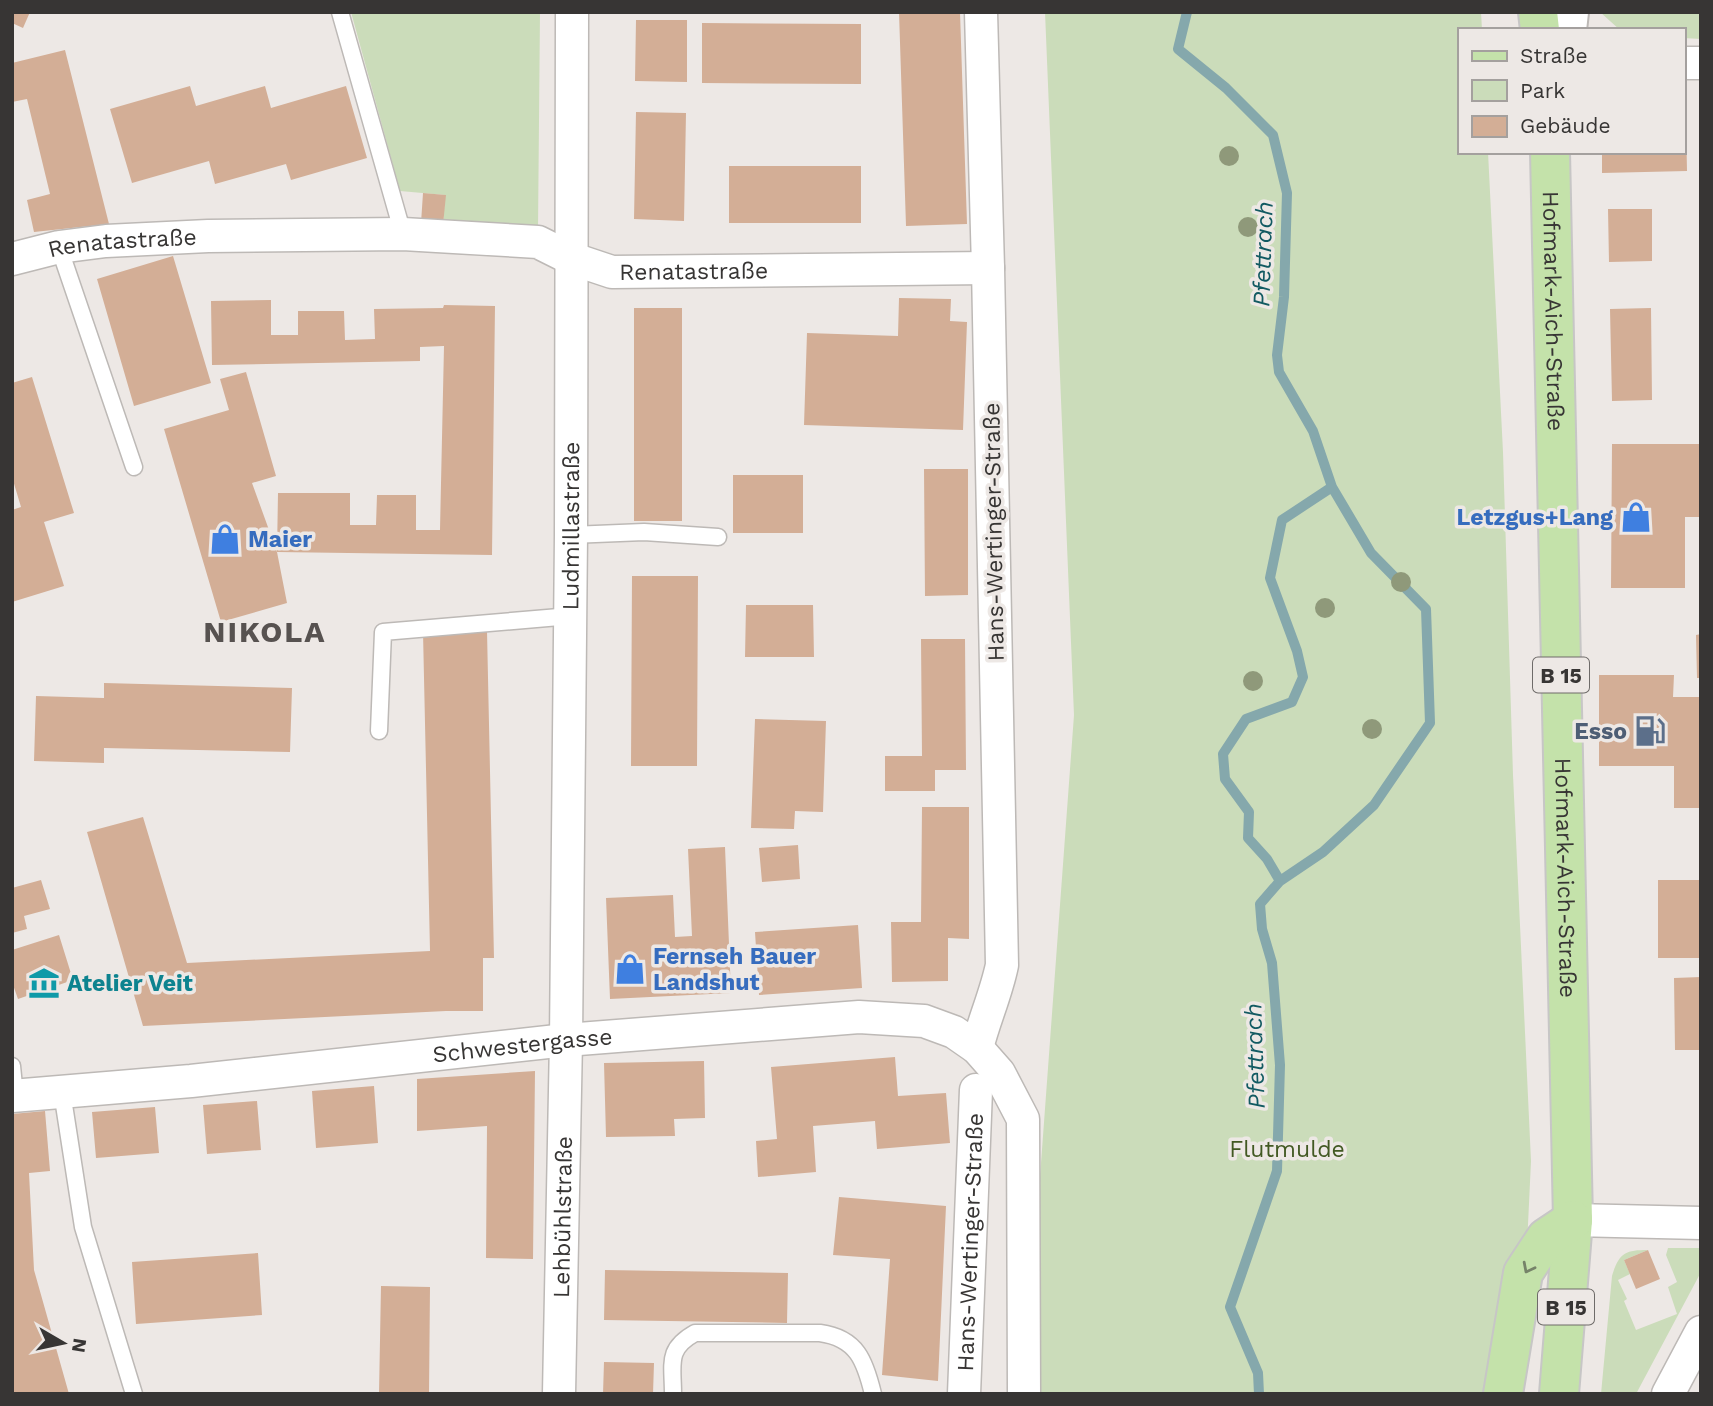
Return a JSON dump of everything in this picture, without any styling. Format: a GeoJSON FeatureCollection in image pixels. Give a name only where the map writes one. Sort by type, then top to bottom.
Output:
{"type":"FeatureCollection","features":[{"type":"Feature","properties":{"kind":"main road","name":"Hofmark-Aich-Straße"},"geometry":{"type":"LineString","coordinates":[[1550,154],[1573,1220],[1559,1394]]}},
{"type":"Feature","properties":{"kind":"main road"},"geometry":{"type":"LineString","coordinates":[[1503,1394],[1523,1273],[1546,1238],[1573,1220]]}},
{"type":"Feature","properties":{"kind":"street","name":"Ludmillastraße"},"geometry":{"type":"LineString","coordinates":[[566,1040],[572,535],[572,12]]}},
{"type":"Feature","properties":{"kind":"street","name":"Hans-Wertinger-Straße"},"geometry":{"type":"LineString","coordinates":[[977,1048],[985,1016],[996,994],[1002,965],[981,12]]}},
{"type":"Feature","properties":{"kind":"street","name":"Renatastraße"},"geometry":{"type":"LineString","coordinates":[[12,259],[59,247],[106,241],[208,236],[403,234],[538,242],[570,258],[612,272],[988,268]]}},
{"type":"Feature","properties":{"kind":"street","name":"Schwestergasse"},"geometry":{"type":"LineString","coordinates":[[13,1086],[62,1091],[191,1081],[566,1040],[859,1017],[924,1021],[954,1032],[977,1048],[999,1073],[1023,1119],[1024,1394]]}},
{"type":"Feature","properties":{"kind":"street","name":"Lehbühlstraße"},"geometry":{"type":"LineString","coordinates":[[559,1394],[566,1040]]}},
{"type":"Feature","properties":{"kind":"street","name":"Hans-Wertinger-Straße"},"geometry":{"type":"LineString","coordinates":[[964,1394],[976,1090]]}},
{"type":"Feature","properties":{"kind":"street"},"geometry":{"type":"LineString","coordinates":[[1573,1220],[1701,1223]]}},
{"type":"Feature","properties":{"kind":"street"},"geometry":{"type":"LineString","coordinates":[[1668,1394],[1701,1332]]}},
{"type":"Feature","properties":{"kind":"lane"},"geometry":{"type":"LineString","coordinates":[[340,12],[403,234]]}},
{"type":"Feature","properties":{"kind":"lane"},"geometry":{"type":"LineString","coordinates":[[59,247],[134,467]]}},
{"type":"Feature","properties":{"kind":"lane"},"geometry":{"type":"LineString","coordinates":[[572,535],[644,532],[718,537]]}},
{"type":"Feature","properties":{"kind":"lane"},"geometry":{"type":"LineString","coordinates":[[379,731],[383,632],[571,615]]}},
{"type":"Feature","properties":{"kind":"lane"},"geometry":{"type":"LineString","coordinates":[[62,1091],[83,1227],[134,1394]]}},
{"type":"Feature","properties":{"kind":"lane"},"geometry":{"type":"LineString","coordinates":[[673,1394],[674,1354],[681,1342],[695,1334],[820,1333],[837,1335],[851,1345],[867,1368],[873,1394]]}},
{"type":"Feature","properties":{"kind":"green space"},"geometry":{"type":"Polygon","coordinates":[[[351,12],[540,12],[538,229],[443,225],[445,195],[400,191],[351,12]]]}},
{"type":"Feature","properties":{"kind":"green space","name":"Flutmulde"},"geometry":{"type":"Polygon","coordinates":[[[1045,12],[1481,12],[1482,28],[1458,28],[1458,154],[1488,154],[1503,452],[1513,775],[1531,1161],[1520,1394],[1024,1394],[1074,715],[1045,12]]]}},
{"type":"Feature","properties":{"kind":"green space"},"geometry":{"type":"Polygon","coordinates":[[[1600,12],[1701,12],[1701,39],[1685,38],[1685,28],[1618,28],[1600,12]]]}},
{"type":"Feature","properties":{"kind":"green space"},"geometry":{"type":"Polygon","coordinates":[[[1668,1248],[1700,1248],[1701,1272],[1636,1394],[1601,1394],[1612,1276],[1617,1262],[1628,1252],[1648,1250],[1624,1260],[1630,1274],[1618,1280],[1636,1330],[1677,1314],[1668,1287],[1677,1282],[1666,1255],[1668,1248]]]}},
{"type":"Feature","properties":{"kind":"building"},"geometry":{"type":"Polygon","coordinates":[[[12,12],[30,12],[23,28],[12,23],[12,12]]]}},
{"type":"Feature","properties":{"kind":"building"},"geometry":{"type":"Polygon","coordinates":[[[899,12],[960,12],[967,224],[906,226],[899,12]]]}},
{"type":"Feature","properties":{"kind":"building"},"geometry":{"type":"Polygon","coordinates":[[[636,20],[687,20],[687,82],[635,81],[636,20]]]}},
{"type":"Feature","properties":{"kind":"building"},"geometry":{"type":"Polygon","coordinates":[[[702,23],[861,24],[861,84],[702,83],[702,23]]]}},
{"type":"Feature","properties":{"kind":"building"},"geometry":{"type":"Polygon","coordinates":[[[65,50],[109,224],[34,232],[27,200],[50,194],[27,99],[12,102],[12,63],[65,50]]]}},
{"type":"Feature","properties":{"kind":"building"},"geometry":{"type":"Polygon","coordinates":[[[190,86],[196,106],[265,86],[271,108],[346,86],[367,158],[291,180],[286,164],[215,184],[209,161],[132,183],[110,109],[190,86]]]}},
{"type":"Feature","properties":{"kind":"building"},"geometry":{"type":"Polygon","coordinates":[[[636,112],[686,113],[684,221],[634,219],[636,112]]]}},
{"type":"Feature","properties":{"kind":"building"},"geometry":{"type":"Polygon","coordinates":[[[1686,122],[1687,171],[1602,173],[1602,154],[1685,154],[1686,122]]]}},
{"type":"Feature","properties":{"kind":"building"},"geometry":{"type":"Polygon","coordinates":[[[729,166],[861,166],[861,223],[729,223],[729,166]]]}},
{"type":"Feature","properties":{"kind":"building"},"geometry":{"type":"Polygon","coordinates":[[[423,193],[446,195],[443,225],[421,223],[423,193]]]}},
{"type":"Feature","properties":{"kind":"building"},"geometry":{"type":"Polygon","coordinates":[[[1608,209],[1652,209],[1652,261],[1609,262],[1608,209]]]}},
{"type":"Feature","properties":{"kind":"building"},"geometry":{"type":"Polygon","coordinates":[[[173,256],[211,383],[134,406],[97,279],[173,256]]]}},
{"type":"Feature","properties":{"kind":"building"},"geometry":{"type":"Polygon","coordinates":[[[899,298],[951,299],[950,321],[967,322],[963,430],[804,425],[807,333],[898,336],[899,298]]]}},
{"type":"Feature","properties":{"kind":"building"},"geometry":{"type":"Polygon","coordinates":[[[271,300],[271,335],[298,335],[298,311],[344,311],[345,340],[375,339],[374,309],[443,308],[444,305],[495,306],[492,555],[277,552],[278,493],[350,493],[350,525],[376,525],[377,495],[416,495],[416,530],[440,530],[444,346],[420,347],[420,361],[212,365],[211,301],[271,300]]]}},
{"type":"Feature","properties":{"kind":"building"},"geometry":{"type":"Polygon","coordinates":[[[634,308],[682,308],[682,521],[634,521],[634,308]]]}},
{"type":"Feature","properties":{"kind":"building"},"geometry":{"type":"Polygon","coordinates":[[[1651,308],[1652,400],[1612,401],[1610,309],[1651,308]]]}},
{"type":"Feature","properties":{"kind":"building"},"geometry":{"type":"Polygon","coordinates":[[[246,372],[276,476],[252,483],[277,552],[287,603],[221,622],[164,429],[229,410],[220,379],[246,372]]]}},
{"type":"Feature","properties":{"kind":"building"},"geometry":{"type":"Polygon","coordinates":[[[32,377],[74,513],[44,522],[64,586],[12,602],[12,510],[21,507],[12,477],[12,383],[32,377]]]}},
{"type":"Feature","properties":{"kind":"building"},"geometry":{"type":"Polygon","coordinates":[[[1612,444],[1701,444],[1701,517],[1685,517],[1685,588],[1611,588],[1612,444]]]}},
{"type":"Feature","properties":{"kind":"building"},"geometry":{"type":"Polygon","coordinates":[[[924,469],[968,469],[968,595],[925,596],[924,469]]]}},
{"type":"Feature","properties":{"kind":"building"},"geometry":{"type":"Polygon","coordinates":[[[733,475],[803,475],[803,533],[733,533],[733,475]]]}},
{"type":"Feature","properties":{"kind":"building"},"geometry":{"type":"Polygon","coordinates":[[[632,576],[698,576],[697,766],[631,766],[632,576]]]}},
{"type":"Feature","properties":{"kind":"building"},"geometry":{"type":"Polygon","coordinates":[[[746,605],[813,605],[814,657],[745,657],[746,605]]]}},
{"type":"Feature","properties":{"kind":"building"},"geometry":{"type":"Polygon","coordinates":[[[487,631],[494,958],[483,958],[483,1011],[143,1026],[87,832],[143,817],[187,963],[430,951],[423,632],[487,631]]]}},
{"type":"Feature","properties":{"kind":"building"},"geometry":{"type":"Polygon","coordinates":[[[1701,634],[1701,678],[1697,678],[1696,635],[1701,634]]]}},
{"type":"Feature","properties":{"kind":"building"},"geometry":{"type":"Polygon","coordinates":[[[921,639],[965,639],[966,770],[935,770],[935,791],[885,791],[885,756],[922,756],[921,639]]]}},
{"type":"Feature","properties":{"kind":"building","name":"Esso"},"geometry":{"type":"Polygon","coordinates":[[[1599,675],[1674,675],[1673,697],[1701,697],[1701,808],[1674,808],[1674,766],[1599,766],[1599,675]]]}},
{"type":"Feature","properties":{"kind":"building"},"geometry":{"type":"Polygon","coordinates":[[[104,683],[292,688],[290,752],[104,748],[104,763],[34,761],[36,696],[104,698],[104,683]]]}},
{"type":"Feature","properties":{"kind":"building"},"geometry":{"type":"Polygon","coordinates":[[[755,719],[826,721],[823,812],[795,811],[794,829],[751,828],[755,719]]]}},
{"type":"Feature","properties":{"kind":"building"},"geometry":{"type":"Polygon","coordinates":[[[922,807],[969,807],[969,939],[948,938],[948,981],[892,982],[891,922],[921,922],[922,807]]]}},
{"type":"Feature","properties":{"kind":"building"},"geometry":{"type":"Polygon","coordinates":[[[798,845],[800,879],[762,882],[759,848],[798,845]]]}},
{"type":"Feature","properties":{"kind":"building"},"geometry":{"type":"Polygon","coordinates":[[[725,847],[731,993],[610,999],[606,898],[673,895],[675,937],[692,936],[688,849],[725,847]]]}},
{"type":"Feature","properties":{"kind":"building"},"geometry":{"type":"Polygon","coordinates":[[[41,880],[50,909],[24,916],[27,929],[12,933],[12,888],[41,880]]]}},
{"type":"Feature","properties":{"kind":"building"},"geometry":{"type":"Polygon","coordinates":[[[1658,880],[1701,880],[1701,958],[1658,958],[1658,880]]]}},
{"type":"Feature","properties":{"kind":"building"},"geometry":{"type":"Polygon","coordinates":[[[858,925],[862,988],[759,995],[755,932],[858,925]]]}},
{"type":"Feature","properties":{"kind":"building"},"geometry":{"type":"Polygon","coordinates":[[[59,935],[73,980],[18,999],[12,982],[12,950],[59,935]]]}},
{"type":"Feature","properties":{"kind":"building"},"geometry":{"type":"Polygon","coordinates":[[[1701,977],[1701,1050],[1675,1050],[1674,978],[1701,977]]]}},
{"type":"Feature","properties":{"kind":"building"},"geometry":{"type":"Polygon","coordinates":[[[895,1057],[898,1096],[946,1093],[950,1143],[877,1149],[875,1121],[813,1126],[816,1172],[758,1177],[756,1141],[777,1139],[771,1067],[895,1057]]]}},
{"type":"Feature","properties":{"kind":"building"},"geometry":{"type":"Polygon","coordinates":[[[704,1061],[705,1118],[674,1119],[675,1136],[606,1137],[604,1063],[704,1061]]]}},
{"type":"Feature","properties":{"kind":"building"},"geometry":{"type":"Polygon","coordinates":[[[535,1071],[533,1259],[486,1258],[487,1126],[417,1131],[417,1079],[535,1071]]]}},
{"type":"Feature","properties":{"kind":"building"},"geometry":{"type":"Polygon","coordinates":[[[374,1086],[378,1143],[316,1148],[312,1091],[374,1086]]]}},
{"type":"Feature","properties":{"kind":"building"},"geometry":{"type":"Polygon","coordinates":[[[257,1101],[261,1150],[207,1154],[203,1105],[257,1101]]]}},
{"type":"Feature","properties":{"kind":"building"},"geometry":{"type":"Polygon","coordinates":[[[155,1107],[159,1153],[96,1158],[92,1112],[155,1107]]]}},
{"type":"Feature","properties":{"kind":"building"},"geometry":{"type":"Polygon","coordinates":[[[45,1111],[50,1171],[29,1173],[34,1270],[69,1394],[14,1394],[12,1114],[45,1111]]]}},
{"type":"Feature","properties":{"kind":"building"},"geometry":{"type":"Polygon","coordinates":[[[839,1197],[946,1206],[938,1381],[882,1375],[890,1259],[833,1255],[839,1197]]]}},
{"type":"Feature","properties":{"kind":"building"},"geometry":{"type":"Polygon","coordinates":[[[1648,1250],[1660,1279],[1636,1289],[1624,1260],[1648,1250]]]}},
{"type":"Feature","properties":{"kind":"building"},"geometry":{"type":"Polygon","coordinates":[[[258,1253],[262,1315],[136,1324],[132,1262],[258,1253]]]}},
{"type":"Feature","properties":{"kind":"building"},"geometry":{"type":"Polygon","coordinates":[[[605,1270],[788,1273],[787,1323],[604,1320],[605,1270]]]}},
{"type":"Feature","properties":{"kind":"building"},"geometry":{"type":"Polygon","coordinates":[[[381,1286],[430,1287],[429,1394],[379,1394],[381,1286]]]}},
{"type":"Feature","properties":{"kind":"building"},"geometry":{"type":"Polygon","coordinates":[[[604,1362],[654,1363],[653,1394],[603,1394],[604,1362]]]}},
{"type":"Feature","properties":{"kind":"waterway","name":"Pfettrach"},"geometry":{"type":"LineString","coordinates":[[1187,12],[1178,49],[1226,88],[1273,135],[1287,193],[1284,297],[1277,355],[1279,372],[1313,431],[1332,487],[1282,520],[1270,578],[1297,651],[1303,677],[1292,702],[1246,719],[1223,754],[1225,779],[1249,812],[1248,838],[1267,859],[1280,881],[1260,904],[1262,929],[1272,963],[1280,1065],[1277,1171],[1230,1307],[1258,1373],[1259,1394]]}},
{"type":"Feature","properties":{"kind":"waterway","name":"Pfettrach"},"geometry":{"type":"LineString","coordinates":[[1280,881],[1323,852],[1374,805],[1430,723],[1426,609],[1371,553],[1332,487]]}},
{"type":"Feature","properties":{"kind":"place","name":"Letzgus+Lang"},"geometry":{"type":"Point","coordinates":[1636,517]}},
{"type":"Feature","properties":{"kind":"place","name":"Maier"},"geometry":{"type":"Point","coordinates":[225,539]}},
{"type":"Feature","properties":{"kind":"place","name":"Esso"},"geometry":{"type":"Point","coordinates":[1650,731]}},
{"type":"Feature","properties":{"kind":"place","name":"Fernseh Bauer Landshut"},"geometry":{"type":"Point","coordinates":[630,969]}},
{"type":"Feature","properties":{"kind":"place","name":"Atelier Veit"},"geometry":{"type":"Point","coordinates":[44,983]}},
{"type":"Feature","properties":{"kind":"district","name":"NIKOLA"},"geometry":{"type":"Point","coordinates":[265,631]}}]}
